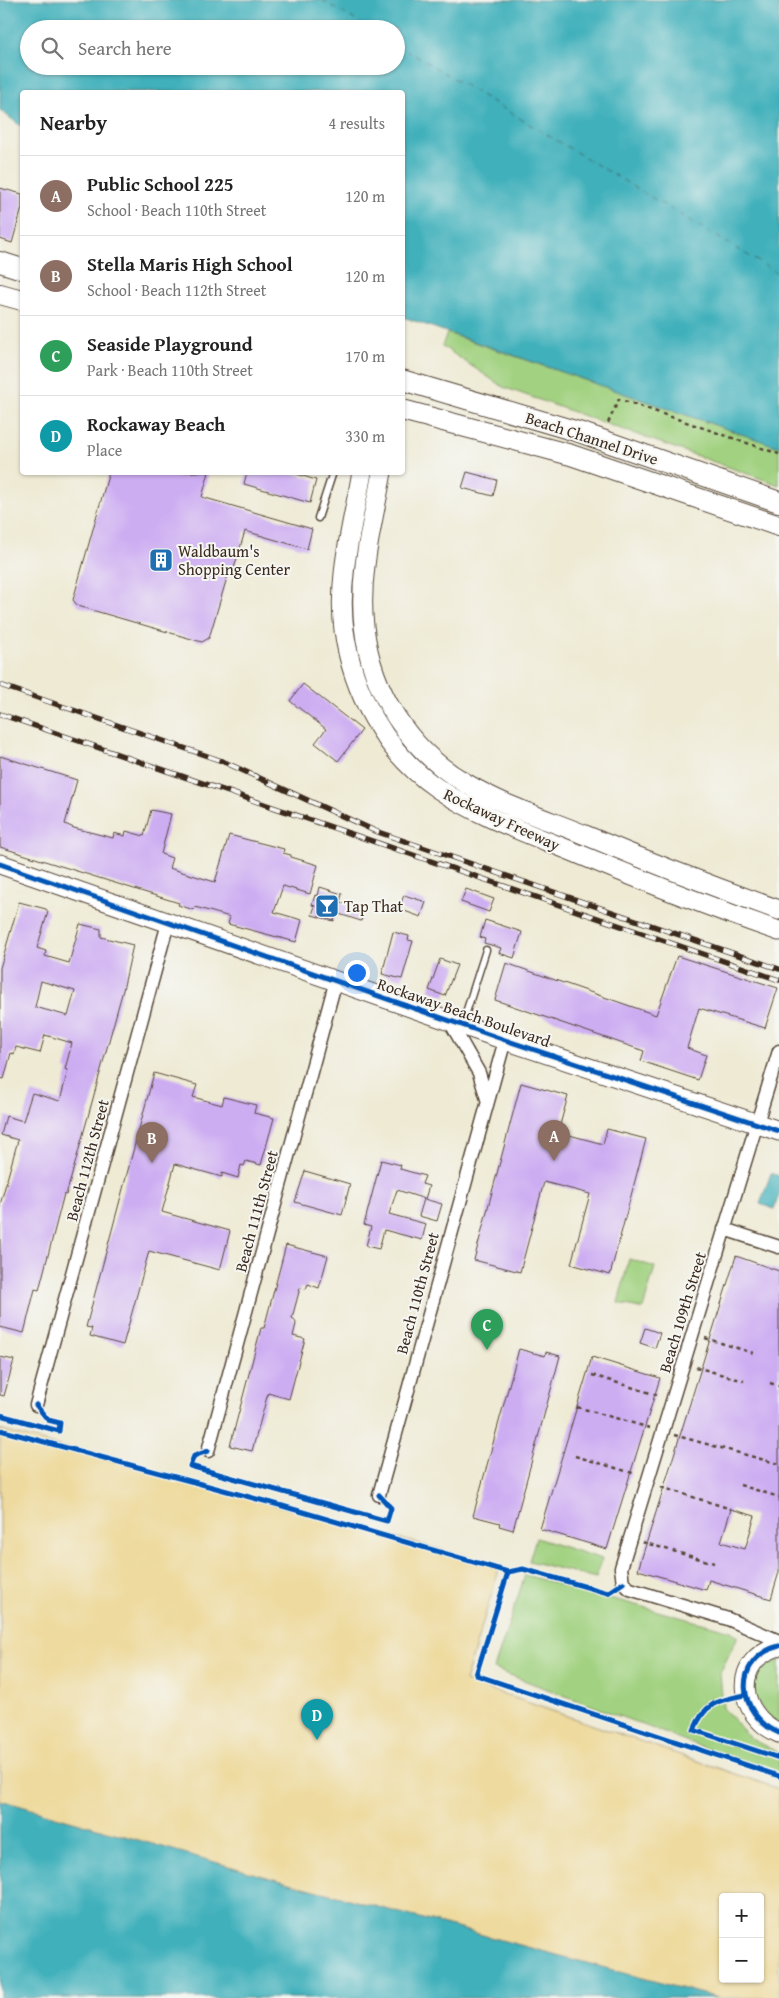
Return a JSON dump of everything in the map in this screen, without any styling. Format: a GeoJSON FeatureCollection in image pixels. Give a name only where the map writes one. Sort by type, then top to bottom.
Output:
{"type":"FeatureCollection","features":[{"type":"Feature","properties":{"kind":"main road"},"geometry":{"type":"LineString","coordinates":[[0,262],[20,268]]}},
{"type":"Feature","properties":{"kind":"main road"},"geometry":{"type":"LineString","coordinates":[[0,294],[20,298]]}},
{"type":"Feature","properties":{"kind":"main road","name":"Beach Channel Drive"},"geometry":{"type":"LineString","coordinates":[[405,381],[601,440],[779,502]]}},
{"type":"Feature","properties":{"kind":"main road","name":"Beach Channel Drive"},"geometry":{"type":"LineString","coordinates":[[405,411],[571,455],[779,526]]}},
{"type":"Feature","properties":{"kind":"street","name":"Rockaway Freeway"},"geometry":{"type":"LineString","coordinates":[[361,475],[344,576],[344,628],[351,664],[367,707],[382,733],[403,758],[435,787],[474,810],[645,881],[779,930]]}},
{"type":"Feature","properties":{"kind":"street","name":"Rockaway Freeway"},"geometry":{"type":"LineString","coordinates":[[381,475],[364,579],[364,625],[370,662],[379,685],[398,721],[414,741],[435,762],[474,788],[678,873],[779,910]]}},
{"type":"Feature","properties":{"kind":"street","name":"Rockaway Beach Boulevard"},"geometry":{"type":"LineString","coordinates":[[0,864],[505,1040],[779,1131]]}},
{"type":"Feature","properties":{"kind":"street","name":"Beach 112th Street"},"geometry":{"type":"LineString","coordinates":[[36,1405],[168,923]]}},
{"type":"Feature","properties":{"kind":"street","name":"Beach 111th Street"},"geometry":{"type":"LineString","coordinates":[[208,1451],[336,980]]}},
{"type":"Feature","properties":{"kind":"street"},"geometry":{"type":"LineString","coordinates":[[456,1023],[479,1073],[487,1099]]}},
{"type":"Feature","properties":{"kind":"street","name":"Beach 110th Street"},"geometry":{"type":"LineString","coordinates":[[379,1495],[487,1099],[505,1040]]}},
{"type":"Feature","properties":{"kind":"street","name":"Beach 109th Street"},"geometry":{"type":"LineString","coordinates":[[779,1051],[621,1568],[623,1583],[633,1590],[728,1619],[779,1640]]}},
{"type":"Feature","properties":{"kind":"street"},"geometry":{"type":"LineString","coordinates":[[724,1229],[779,1248]]}},
{"type":"Feature","properties":{"kind":"street"},"geometry":{"type":"LineString","coordinates":[[779,1646],[769,1650],[755,1660],[749,1672],[745,1688],[745,1695],[751,1711],[762,1723],[779,1733]]}},
{"type":"Feature","properties":{"kind":"lane"},"geometry":{"type":"LineString","coordinates":[[318,518],[332,475]]}},
{"type":"Feature","properties":{"kind":"lane"},"geometry":{"type":"LineString","coordinates":[[456,1023],[486,950]]}},
{"type":"Feature","properties":{"kind":"path"},"geometry":{"type":"LineString","coordinates":[[601,440],[619,399],[779,454]]}},
{"type":"Feature","properties":{"kind":"path"},"geometry":{"type":"LineString","coordinates":[[692,1334],[753,1353]]}},
{"type":"Feature","properties":{"kind":"path"},"geometry":{"type":"LineString","coordinates":[[683,1362],[744,1381]]}},
{"type":"Feature","properties":{"kind":"path"},"geometry":{"type":"LineString","coordinates":[[592,1375],[672,1400]]}},
{"type":"Feature","properties":{"kind":"path"},"geometry":{"type":"LineString","coordinates":[[770,1383],[779,1386]]}},
{"type":"Feature","properties":{"kind":"path"},"geometry":{"type":"LineString","coordinates":[[577,1407],[779,1464]]}},
{"type":"Feature","properties":{"kind":"path"},"geometry":{"type":"LineString","coordinates":[[575,1456],[731,1510]]}},
{"type":"Feature","properties":{"kind":"path"},"geometry":{"type":"LineString","coordinates":[[740,1485],[779,1497]]}},
{"type":"Feature","properties":{"kind":"path"},"geometry":{"type":"LineString","coordinates":[[629,1538],[714,1563]]}},
{"type":"Feature","properties":{"kind":"green space"},"geometry":{"type":"Polygon","coordinates":[[[447,333],[779,447],[779,485],[503,387],[442,346],[447,333]]]}},
{"type":"Feature","properties":{"kind":"green space"},"geometry":{"type":"Polygon","coordinates":[[[629,1259],[655,1267],[643,1309],[618,1303],[629,1259]]]}},
{"type":"Feature","properties":{"kind":"green space"},"geometry":{"type":"Polygon","coordinates":[[[536,1538],[602,1559],[596,1578],[529,1561],[536,1538]]]}},
{"type":"Feature","properties":{"kind":"green space"},"geometry":{"type":"Polygon","coordinates":[[[525,1575],[731,1631],[738,1636],[720,1673],[723,1708],[751,1739],[779,1753],[779,1776],[494,1669],[525,1575]]]}},
{"type":"Feature","properties":{"kind":"green space"},"geometry":{"type":"Polygon","coordinates":[[[779,1660],[779,1724],[769,1718],[752,1694],[757,1677],[763,1668],[779,1660]]]}},
{"type":"Feature","properties":{"kind":"sand"},"geometry":{"type":"Polygon","coordinates":[[[0,1430],[500,1566],[465,1681],[779,1789],[779,1998],[717,1998],[270,1878],[0,1800],[0,1430]]]}},
{"type":"Feature","properties":{"kind":"water"},"geometry":{"type":"Polygon","coordinates":[[[0,0],[779,0],[779,447],[405,318],[405,90],[20,90],[20,125],[0,110],[0,0]]]}},
{"type":"Feature","properties":{"kind":"water"},"geometry":{"type":"Polygon","coordinates":[[[771,1173],[779,1176],[779,1195],[774,1209],[760,1204],[771,1173]]]}},
{"type":"Feature","properties":{"kind":"water"},"geometry":{"type":"Polygon","coordinates":[[[0,1800],[270,1878],[717,1998],[0,1998],[0,1800]]]}},
{"type":"Feature","properties":{"kind":"building"},"geometry":{"type":"Polygon","coordinates":[[[0,188],[20,193],[20,215],[12,243],[0,239],[0,188]]]}},
{"type":"Feature","properties":{"kind":"building"},"geometry":{"type":"Polygon","coordinates":[[[467,472],[497,480],[493,496],[462,488],[467,472]]]}},
{"type":"Feature","properties":{"kind":"building","name":"Waldbaum's Shopping Center"},"geometry":{"type":"Polygon","coordinates":[[[108,475],[208,475],[202,497],[312,529],[307,549],[245,531],[233,572],[229,571],[209,638],[202,642],[78,606],[73,600],[108,475]]]}},
{"type":"Feature","properties":{"kind":"building"},"geometry":{"type":"Polygon","coordinates":[[[246,475],[300,475],[316,480],[310,503],[244,484],[246,475]]]}},
{"type":"Feature","properties":{"kind":"building"},"geometry":{"type":"Polygon","coordinates":[[[303,684],[362,730],[338,761],[315,743],[326,729],[290,701],[303,684]]]}},
{"type":"Feature","properties":{"kind":"building"},"geometry":{"type":"Polygon","coordinates":[[[0,756],[77,780],[65,824],[74,828],[113,838],[114,833],[125,836],[126,831],[144,836],[151,810],[171,814],[161,854],[172,858],[169,868],[215,882],[229,835],[284,849],[283,853],[291,855],[291,857],[318,865],[310,894],[283,886],[274,912],[302,920],[296,942],[228,924],[230,917],[195,907],[194,910],[178,905],[179,903],[0,847],[0,756]]]}},
{"type":"Feature","properties":{"kind":"building"},"geometry":{"type":"Polygon","coordinates":[[[320,887],[342,894],[340,902],[365,909],[361,921],[336,913],[334,921],[312,915],[315,906],[312,905],[315,895],[318,896],[320,887]]]}},
{"type":"Feature","properties":{"kind":"building"},"geometry":{"type":"Polygon","coordinates":[[[466,889],[494,899],[489,912],[461,902],[466,889]]]}},
{"type":"Feature","properties":{"kind":"building"},"geometry":{"type":"Polygon","coordinates":[[[404,895],[426,902],[421,917],[399,909],[404,895]]]}},
{"type":"Feature","properties":{"kind":"building"},"geometry":{"type":"Polygon","coordinates":[[[19,902],[46,909],[48,912],[37,948],[46,951],[45,956],[69,963],[80,924],[101,929],[101,937],[133,945],[123,990],[71,1178],[66,1195],[64,1194],[39,1290],[35,1289],[24,1333],[0,1327],[0,1205],[18,1140],[1,1135],[6,1116],[23,1121],[32,1093],[60,1101],[68,1070],[65,1069],[72,1043],[45,1035],[40,1053],[16,1047],[14,1054],[11,1053],[4,1079],[0,1078],[0,968],[19,902]],[[41,981],[35,1007],[68,1016],[75,991],[41,981]]]}},
{"type":"Feature","properties":{"kind":"building"},"geometry":{"type":"Polygon","coordinates":[[[485,920],[522,932],[514,958],[499,953],[501,948],[484,943],[485,939],[480,937],[485,920]]]}},
{"type":"Feature","properties":{"kind":"building"},"geometry":{"type":"Polygon","coordinates":[[[393,932],[409,936],[408,940],[413,941],[402,979],[382,974],[393,932]]]}},
{"type":"Feature","properties":{"kind":"building"},"geometry":{"type":"Polygon","coordinates":[[[677,956],[778,988],[765,1028],[699,1008],[687,1048],[706,1055],[698,1080],[641,1061],[644,1051],[495,1000],[506,963],[656,1015],[677,956]]]}},
{"type":"Feature","properties":{"kind":"building"},"geometry":{"type":"Polygon","coordinates":[[[440,959],[457,965],[445,996],[429,990],[440,959]]]}},
{"type":"Feature","properties":{"kind":"building"},"geometry":{"type":"Polygon","coordinates":[[[154,1073],[197,1085],[193,1097],[222,1105],[224,1097],[256,1105],[254,1113],[274,1118],[261,1165],[246,1161],[244,1166],[241,1165],[238,1178],[222,1173],[222,1177],[175,1164],[162,1212],[230,1231],[220,1270],[149,1251],[123,1345],[90,1336],[92,1328],[86,1327],[154,1073]]]}},
{"type":"Feature","properties":{"kind":"building"},"geometry":{"type":"Polygon","coordinates":[[[521,1083],[568,1096],[558,1132],[603,1144],[607,1129],[646,1139],[610,1275],[571,1264],[590,1194],[544,1182],[520,1272],[474,1260],[521,1083]]]}},
{"type":"Feature","properties":{"kind":"building"},"geometry":{"type":"Polygon","coordinates":[[[381,1160],[401,1165],[400,1169],[425,1176],[422,1184],[429,1186],[425,1199],[397,1190],[389,1214],[426,1224],[422,1240],[384,1230],[379,1249],[366,1246],[371,1227],[364,1225],[381,1160]]]}},
{"type":"Feature","properties":{"kind":"building"},"geometry":{"type":"Polygon","coordinates":[[[305,1171],[350,1184],[342,1215],[295,1202],[305,1171]]]}},
{"type":"Feature","properties":{"kind":"building"},"geometry":{"type":"Polygon","coordinates":[[[424,1199],[442,1204],[437,1221],[419,1216],[424,1199]]]}},
{"type":"Feature","properties":{"kind":"building"},"geometry":{"type":"Polygon","coordinates":[[[286,1245],[328,1256],[319,1288],[308,1284],[306,1289],[300,1288],[292,1318],[296,1324],[293,1336],[305,1339],[289,1399],[268,1393],[252,1451],[230,1446],[261,1328],[264,1328],[286,1245]]]}},
{"type":"Feature","properties":{"kind":"building"},"geometry":{"type":"Polygon","coordinates":[[[736,1256],[779,1271],[779,1572],[771,1599],[709,1580],[706,1590],[638,1570],[736,1256]],[[731,1509],[721,1542],[745,1549],[755,1516],[731,1509]]]}},
{"type":"Feature","properties":{"kind":"building"},"geometry":{"type":"Polygon","coordinates":[[[645,1328],[660,1333],[655,1348],[640,1343],[645,1328]]]}},
{"type":"Feature","properties":{"kind":"building"},"geometry":{"type":"Polygon","coordinates":[[[519,1349],[545,1356],[546,1352],[560,1356],[513,1530],[499,1526],[500,1523],[473,1516],[519,1349]]]}},
{"type":"Feature","properties":{"kind":"building"},"geometry":{"type":"Polygon","coordinates":[[[0,1357],[14,1360],[4,1396],[0,1395],[0,1357]]]}},
{"type":"Feature","properties":{"kind":"building"},"geometry":{"type":"Polygon","coordinates":[[[592,1357],[660,1378],[607,1549],[540,1529],[592,1357]]]}},
{"type":"Feature","properties":{"kind":"ferry route"},"geometry":{"type":"LineString","coordinates":[[322,0],[355,20]]}},
{"type":"Feature","properties":{"kind":"ferry route"},"geometry":{"type":"LineString","coordinates":[[405,49],[779,274]]}},
{"type":"Feature","properties":{"kind":"railway"},"geometry":{"type":"LineString","coordinates":[[0,685],[222,761],[375,831],[779,969]]}},
{"type":"Feature","properties":{"kind":"railway"},"geometry":{"type":"LineString","coordinates":[[0,714],[779,980]]}},
{"type":"Feature","properties":{"kind":"cycle path"},"geometry":{"type":"LineString","coordinates":[[0,864],[505,1040],[779,1131]]}},
{"type":"Feature","properties":{"kind":"cycle path"},"geometry":{"type":"LineString","coordinates":[[0,1415],[59,1431],[60,1423],[48,1420],[36,1405]]}},
{"type":"Feature","properties":{"kind":"cycle path"},"geometry":{"type":"LineString","coordinates":[[0,1430],[279,1505],[508,1572],[523,1569],[608,1593],[623,1583]]}},
{"type":"Feature","properties":{"kind":"cycle path"},"geometry":{"type":"LineString","coordinates":[[208,1451],[194,1456],[190,1466],[387,1521],[391,1508],[379,1495]]}},
{"type":"Feature","properties":{"kind":"cycle path"},"geometry":{"type":"LineString","coordinates":[[508,1572],[476,1675],[779,1776]]}},
{"type":"Feature","properties":{"kind":"cycle path"},"geometry":{"type":"LineString","coordinates":[[779,1646],[763,1653],[753,1663],[747,1674],[745,1688],[748,1701],[755,1714],[765,1725],[779,1733]]}},
{"type":"Feature","properties":{"kind":"cycle path"},"geometry":{"type":"LineString","coordinates":[[745,1695],[720,1701],[708,1708],[703,1713],[694,1730],[779,1758]]}},
{"type":"Feature","properties":{"kind":"place","name":"Waldbaum's Shopping Center"},"geometry":{"type":"Point","coordinates":[161,560]}},
{"type":"Feature","properties":{"kind":"place","name":"Tap That"},"geometry":{"type":"Point","coordinates":[327,906]}},
{"type":"Feature","properties":{"kind":"place","name":"Public School 225"},"geometry":{"type":"Point","coordinates":[554,1161]}},
{"type":"Feature","properties":{"kind":"place","name":"Stella Maris High School"},"geometry":{"type":"Point","coordinates":[152,1163]}},
{"type":"Feature","properties":{"kind":"place","name":"Seaside Playground"},"geometry":{"type":"Point","coordinates":[487,1350]}},
{"type":"Feature","properties":{"kind":"place","name":"Rockaway Beach"},"geometry":{"type":"Point","coordinates":[317,1740]}}]}
